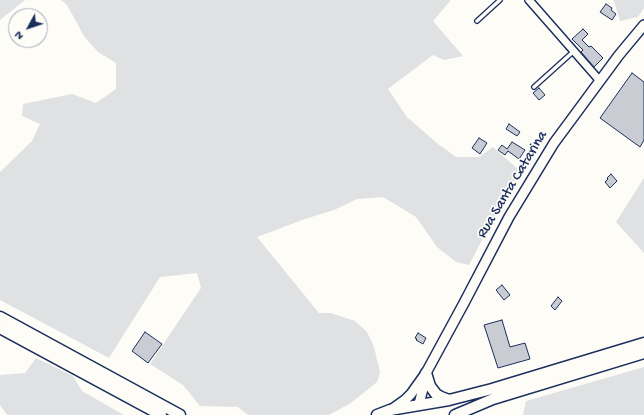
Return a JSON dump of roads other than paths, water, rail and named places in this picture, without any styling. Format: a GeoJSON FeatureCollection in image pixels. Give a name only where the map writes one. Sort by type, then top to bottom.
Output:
{"type":"FeatureCollection","features":[{"type":"Feature","properties":{"kind":"main road"},"geometry":{"type":"LineString","coordinates":[[0,317],[180,415]]}},
{"type":"Feature","properties":{"kind":"main road"},"geometry":{"type":"LineString","coordinates":[[0,328],[161,415]]}},
{"type":"Feature","properties":{"kind":"main road"},"geometry":{"type":"LineString","coordinates":[[387,413],[419,404],[449,400],[492,389],[644,343]]}},
{"type":"Feature","properties":{"kind":"main road"},"geometry":{"type":"LineString","coordinates":[[456,415],[493,399],[644,353]]}},
{"type":"Feature","properties":{"kind":"main road"},"geometry":{"type":"LineString","coordinates":[[426,373],[430,386],[436,394],[449,400]]}},
{"type":"Feature","properties":{"kind":"main road","name":"Rua Santa Catarina"},"geometry":{"type":"LineString","coordinates":[[414,415],[419,404]]}},
{"type":"Feature","properties":{"kind":"main road"},"geometry":{"type":"LineString","coordinates":[[377,415],[398,410],[405,415]]}},
{"type":"Feature","properties":{"kind":"street"},"geometry":{"type":"LineString","coordinates":[[529,0],[600,81]]}},
{"type":"Feature","properties":{"kind":"street","name":"Rua Santa Catarina"},"geometry":{"type":"LineString","coordinates":[[387,413],[411,394],[426,373],[509,218],[554,143],[619,55],[644,25]]}},
{"type":"Feature","properties":{"kind":"street","name":"Rua Santa Catarina"},"geometry":{"type":"LineString","coordinates":[[419,404],[426,373]]}},
{"type":"Feature","properties":{"kind":"lane"},"geometry":{"type":"LineString","coordinates":[[477,21],[500,0]]}},
{"type":"Feature","properties":{"kind":"lane"},"geometry":{"type":"LineString","coordinates":[[534,87],[574,51]]}}]}
